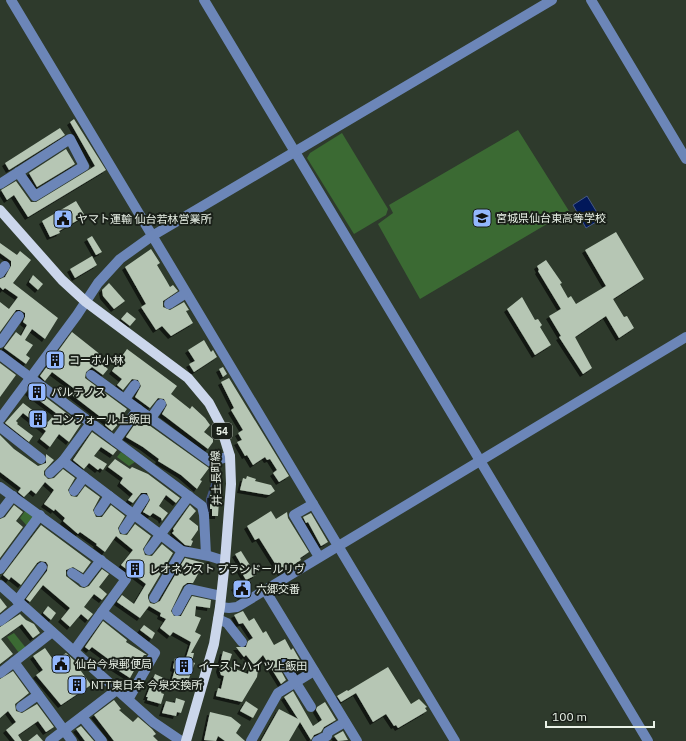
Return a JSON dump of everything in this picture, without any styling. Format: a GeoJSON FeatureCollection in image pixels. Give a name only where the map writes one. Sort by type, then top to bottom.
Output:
{"type":"FeatureCollection","features":[{"type":"Feature","properties":{"kind":"main road","name":"井土長町線"},"geometry":{"type":"LineString","coordinates":[[0,210],[62,280],[86,302],[188,378],[209,403],[220,424],[230,456],[231,484],[225,561],[214,644],[186,741]]}},
{"type":"Feature","properties":{"kind":"street"},"geometry":{"type":"LineString","coordinates":[[11,0],[455,741]]}},
{"type":"Feature","properties":{"kind":"street"},"geometry":{"type":"LineString","coordinates":[[204,0],[648,741]]}},
{"type":"Feature","properties":{"kind":"street"},"geometry":{"type":"LineString","coordinates":[[0,420],[4,406],[31,378],[98,283],[116,263],[152,236],[552,0]]}},
{"type":"Feature","properties":{"kind":"street"},"geometry":{"type":"LineString","coordinates":[[591,0],[686,159]]}},
{"type":"Feature","properties":{"kind":"street"},"geometry":{"type":"LineString","coordinates":[[0,184],[18,172],[70,139],[84,166],[35,196],[18,172]]}},
{"type":"Feature","properties":{"kind":"street"},"geometry":{"type":"LineString","coordinates":[[170,304],[186,293]]}},
{"type":"Feature","properties":{"kind":"street"},"geometry":{"type":"LineString","coordinates":[[0,343],[19,316]]}},
{"type":"Feature","properties":{"kind":"street"},"geometry":{"type":"LineString","coordinates":[[220,607],[237,607],[686,338]]}},
{"type":"Feature","properties":{"kind":"street"},"geometry":{"type":"LineString","coordinates":[[0,355],[202,506],[204,515],[206,555]]}},
{"type":"Feature","properties":{"kind":"street"},"geometry":{"type":"LineString","coordinates":[[91,375],[211,462],[230,456]]}},
{"type":"Feature","properties":{"kind":"street"},"geometry":{"type":"LineString","coordinates":[[125,399],[135,385]]}},
{"type":"Feature","properties":{"kind":"street"},"geometry":{"type":"LineString","coordinates":[[151,418],[161,404]]}},
{"type":"Feature","properties":{"kind":"street"},"geometry":{"type":"LineString","coordinates":[[115,441],[138,409]]}},
{"type":"Feature","properties":{"kind":"street"},"geometry":{"type":"LineString","coordinates":[[50,473],[63,461],[91,423]]}},
{"type":"Feature","properties":{"kind":"street"},"geometry":{"type":"LineString","coordinates":[[0,427],[41,459]]}},
{"type":"Feature","properties":{"kind":"street"},"geometry":{"type":"LineString","coordinates":[[63,461],[182,551],[206,555],[225,561]]}},
{"type":"Feature","properties":{"kind":"street"},"geometry":{"type":"LineString","coordinates":[[74,491],[84,477]]}},
{"type":"Feature","properties":{"kind":"street"},"geometry":{"type":"LineString","coordinates":[[0,487],[126,579],[74,651]]}},
{"type":"Feature","properties":{"kind":"street"},"geometry":{"type":"LineString","coordinates":[[0,514],[12,496]]}},
{"type":"Feature","properties":{"kind":"street"},"geometry":{"type":"LineString","coordinates":[[99,511],[109,496]]}},
{"type":"Feature","properties":{"kind":"street"},"geometry":{"type":"LineString","coordinates":[[149,550],[189,496]]}},
{"type":"Feature","properties":{"kind":"street"},"geometry":{"type":"LineString","coordinates":[[124,529],[144,500]]}},
{"type":"Feature","properties":{"kind":"street"},"geometry":{"type":"LineString","coordinates":[[313,504],[294,515],[319,557]]}},
{"type":"Feature","properties":{"kind":"street"},"geometry":{"type":"LineString","coordinates":[[0,569],[40,515]]}},
{"type":"Feature","properties":{"kind":"street"},"geometry":{"type":"LineString","coordinates":[[154,598],[182,551]]}},
{"type":"Feature","properties":{"kind":"street"},"geometry":{"type":"LineString","coordinates":[[72,572],[84,582],[101,560]]}},
{"type":"Feature","properties":{"kind":"street"},"geometry":{"type":"LineString","coordinates":[[0,621],[19,603],[42,567]]}},
{"type":"Feature","properties":{"kind":"street"},"geometry":{"type":"LineString","coordinates":[[0,585],[129,698],[153,722],[181,741]]}},
{"type":"Feature","properties":{"kind":"street"},"geometry":{"type":"LineString","coordinates":[[177,611],[189,589],[221,596]]}},
{"type":"Feature","properties":{"kind":"street"},"geometry":{"type":"LineString","coordinates":[[265,590],[357,741]]}},
{"type":"Feature","properties":{"kind":"street"},"geometry":{"type":"LineString","coordinates":[[102,612],[155,653],[129,698]]}},
{"type":"Feature","properties":{"kind":"street"},"geometry":{"type":"LineString","coordinates":[[218,619],[227,623],[242,642]]}},
{"type":"Feature","properties":{"kind":"street"},"geometry":{"type":"LineString","coordinates":[[0,673],[52,632]]}},
{"type":"Feature","properties":{"kind":"street"},"geometry":{"type":"LineString","coordinates":[[14,662],[72,741]]}},
{"type":"Feature","properties":{"kind":"street"},"geometry":{"type":"LineString","coordinates":[[284,664],[311,707]]}},
{"type":"Feature","properties":{"kind":"street"},"geometry":{"type":"LineString","coordinates":[[251,741],[278,694],[314,671]]}},
{"type":"Feature","properties":{"kind":"street"},"geometry":{"type":"LineString","coordinates":[[50,741],[118,689]]}},
{"type":"Feature","properties":{"kind":"street"},"geometry":{"type":"LineString","coordinates":[[21,707],[38,695]]}},
{"type":"Feature","properties":{"kind":"street"},"geometry":{"type":"LineString","coordinates":[[82,716],[102,741]]}},
{"type":"Feature","properties":{"kind":"street"},"geometry":{"type":"LineString","coordinates":[[317,741],[327,736],[328,732],[345,722]]}},
{"type":"Feature","properties":{"kind":"green space"},"geometry":{"type":"Polygon","coordinates":[[[518,130],[569,211],[420,299],[378,224],[393,213],[389,205],[518,130]]]}},
{"type":"Feature","properties":{"kind":"green space"},"geometry":{"type":"Polygon","coordinates":[[[342,133],[388,209],[386,215],[354,234],[307,158],[310,153],[342,133]]]}},
{"type":"Feature","properties":{"kind":"green space"},"geometry":{"type":"Polygon","coordinates":[[[121,452],[135,462],[129,466],[117,457],[121,452]]]}},
{"type":"Feature","properties":{"kind":"green space"},"geometry":{"type":"Polygon","coordinates":[[[25,511],[34,518],[28,527],[20,518],[25,511]]]}},
{"type":"Feature","properties":{"kind":"green space"},"geometry":{"type":"Polygon","coordinates":[[[14,633],[26,648],[19,653],[7,637],[14,633]]]}},
{"type":"Feature","properties":{"kind":"shaded area"},"geometry":{"type":"Polygon","coordinates":[[[587,196],[601,219],[586,228],[573,205],[587,196]]]}},
{"type":"Feature","properties":{"kind":"building"},"geometry":{"type":"Polygon","coordinates":[[[74,119],[106,170],[28,217],[14,195],[7,200],[1,190],[16,181],[31,202],[36,202],[95,166],[70,122],[74,119]]]}},
{"type":"Feature","properties":{"kind":"building"},"geometry":{"type":"Polygon","coordinates":[[[60,128],[65,135],[9,170],[5,163],[60,128]]]}},
{"type":"Feature","properties":{"kind":"building"},"geometry":{"type":"Polygon","coordinates":[[[66,149],[75,164],[37,187],[29,173],[66,149]]]}},
{"type":"Feature","properties":{"kind":"building","name":"ヤマト運輸 仙台若林営業所"},"geometry":{"type":"Polygon","coordinates":[[[76,201],[85,216],[59,231],[60,233],[50,237],[42,221],[76,201]]]}},
{"type":"Feature","properties":{"kind":"building"},"geometry":{"type":"Polygon","coordinates":[[[616,232],[644,279],[613,299],[624,317],[627,316],[634,328],[619,338],[606,316],[575,337],[592,368],[583,374],[559,337],[561,336],[549,316],[561,309],[538,271],[537,266],[546,260],[562,283],[560,284],[568,298],[571,296],[576,304],[606,286],[585,250],[616,232]]]}},
{"type":"Feature","properties":{"kind":"building"},"geometry":{"type":"Polygon","coordinates":[[[92,236],[102,252],[96,255],[87,239],[92,236]]]}},
{"type":"Feature","properties":{"kind":"building"},"geometry":{"type":"Polygon","coordinates":[[[0,243],[17,255],[20,251],[31,260],[13,283],[58,318],[45,339],[32,329],[25,340],[33,345],[26,355],[30,358],[26,364],[4,348],[16,332],[21,336],[27,325],[23,322],[25,313],[20,310],[16,310],[0,332],[0,302],[9,309],[18,297],[5,288],[3,290],[0,287],[0,279],[5,277],[11,266],[11,261],[0,253],[0,243]]]}},
{"type":"Feature","properties":{"kind":"building"},"geometry":{"type":"Polygon","coordinates":[[[151,249],[160,263],[157,265],[170,287],[173,285],[178,291],[163,301],[163,307],[170,310],[184,302],[189,310],[186,311],[193,323],[171,336],[162,326],[156,330],[141,307],[146,304],[125,267],[151,249]]]}},
{"type":"Feature","properties":{"kind":"building"},"geometry":{"type":"Polygon","coordinates":[[[92,256],[97,265],[75,278],[70,269],[92,256]]]}},
{"type":"Feature","properties":{"kind":"building"},"geometry":{"type":"Polygon","coordinates":[[[33,275],[43,284],[38,290],[29,282],[33,275]]]}},
{"type":"Feature","properties":{"kind":"building"},"geometry":{"type":"Polygon","coordinates":[[[109,283],[125,301],[114,309],[103,296],[102,290],[109,283]]]}},
{"type":"Feature","properties":{"kind":"building"},"geometry":{"type":"Polygon","coordinates":[[[522,297],[535,320],[538,319],[542,325],[540,327],[551,345],[535,355],[507,309],[522,297]]]}},
{"type":"Feature","properties":{"kind":"building"},"geometry":{"type":"Polygon","coordinates":[[[127,312],[136,319],[130,326],[121,319],[127,312]]]}},
{"type":"Feature","properties":{"kind":"building"},"geometry":{"type":"Polygon","coordinates":[[[72,332],[101,355],[97,360],[108,369],[103,375],[92,367],[86,372],[85,378],[127,409],[119,420],[121,421],[112,431],[105,425],[107,422],[72,395],[76,390],[52,372],[45,381],[40,376],[72,332]]]}},
{"type":"Feature","properties":{"kind":"building"},"geometry":{"type":"Polygon","coordinates":[[[204,340],[211,352],[213,350],[217,357],[194,372],[189,364],[195,361],[188,350],[204,340]]]}},
{"type":"Feature","properties":{"kind":"building"},"geometry":{"type":"Polygon","coordinates":[[[127,349],[177,386],[171,394],[190,409],[192,406],[205,418],[210,425],[204,432],[213,439],[213,442],[208,449],[162,414],[167,405],[164,399],[158,398],[150,408],[135,397],[141,386],[138,380],[132,379],[123,390],[117,385],[122,379],[112,371],[127,349]]]}},
{"type":"Feature","properties":{"kind":"building"},"geometry":{"type":"Polygon","coordinates":[[[0,363],[16,375],[0,397],[0,363]]]}},
{"type":"Feature","properties":{"kind":"building"},"geometry":{"type":"Polygon","coordinates":[[[223,367],[227,374],[223,377],[219,369],[223,367]]]}},
{"type":"Feature","properties":{"kind":"building"},"geometry":{"type":"Polygon","coordinates":[[[229,378],[289,476],[279,482],[273,473],[277,470],[270,459],[267,460],[265,457],[253,465],[247,455],[245,456],[237,442],[242,440],[238,433],[243,430],[231,410],[234,408],[221,382],[229,378]]]}},
{"type":"Feature","properties":{"kind":"building"},"geometry":{"type":"Polygon","coordinates":[[[32,387],[81,424],[69,442],[59,434],[50,447],[40,439],[46,431],[23,413],[16,421],[18,423],[17,424],[33,436],[29,442],[5,423],[23,403],[48,422],[56,413],[28,392],[32,387]]]}},
{"type":"Feature","properties":{"kind":"building"},"geometry":{"type":"Polygon","coordinates":[[[139,418],[209,468],[200,480],[202,481],[197,489],[181,475],[158,461],[159,459],[143,447],[126,437],[139,418]]]}},
{"type":"Feature","properties":{"kind":"building"},"geometry":{"type":"Polygon","coordinates":[[[92,432],[117,450],[113,455],[101,447],[94,456],[107,464],[103,470],[100,468],[98,470],[89,463],[84,469],[73,460],[92,432]]]}},
{"type":"Feature","properties":{"kind":"building"},"geometry":{"type":"Polygon","coordinates":[[[0,435],[14,449],[38,466],[46,463],[46,454],[54,460],[44,471],[44,475],[48,479],[54,478],[63,469],[75,478],[68,490],[71,496],[77,497],[85,486],[100,497],[93,510],[96,517],[102,517],[111,505],[125,516],[118,528],[120,534],[127,535],[135,524],[151,536],[143,549],[145,555],[152,556],[162,544],[173,553],[148,595],[150,603],[154,604],[160,601],[185,558],[204,563],[193,583],[187,583],[183,586],[171,611],[174,616],[181,616],[192,596],[211,600],[210,608],[196,606],[195,616],[201,618],[195,632],[201,635],[191,653],[194,653],[192,662],[195,663],[186,686],[171,683],[175,669],[173,668],[175,658],[185,661],[191,642],[173,632],[170,636],[160,628],[166,619],[160,616],[161,613],[149,606],[140,618],[117,602],[122,595],[134,604],[146,584],[121,565],[133,550],[116,536],[105,552],[96,545],[97,544],[80,532],[78,534],[63,521],[65,518],[55,509],[54,511],[44,504],[54,490],[45,482],[36,494],[31,490],[24,497],[18,492],[21,488],[0,472],[0,435]]]}},
{"type":"Feature","properties":{"kind":"building"},"geometry":{"type":"Polygon","coordinates":[[[115,459],[130,469],[132,467],[148,474],[180,498],[176,503],[166,495],[159,506],[168,513],[162,521],[161,518],[153,513],[150,516],[143,512],[150,500],[147,493],[141,493],[133,503],[128,500],[133,494],[120,483],[123,478],[108,467],[115,459]]]}},
{"type":"Feature","properties":{"kind":"building"},"geometry":{"type":"Polygon","coordinates":[[[247,476],[256,479],[255,481],[271,485],[275,491],[269,495],[240,490],[243,478],[246,479],[247,476]]]}},
{"type":"Feature","properties":{"kind":"building"},"geometry":{"type":"Polygon","coordinates":[[[215,480],[220,481],[218,516],[212,516],[212,509],[210,509],[210,495],[214,495],[215,480]]]}},
{"type":"Feature","properties":{"kind":"building"},"geometry":{"type":"Polygon","coordinates":[[[14,505],[23,512],[16,521],[23,527],[0,558],[0,519],[5,517],[14,505]]]}},
{"type":"Feature","properties":{"kind":"building"},"geometry":{"type":"Polygon","coordinates":[[[190,505],[196,511],[189,519],[198,526],[198,530],[191,540],[193,541],[191,546],[185,545],[172,533],[174,531],[173,529],[190,505]]]}},
{"type":"Feature","properties":{"kind":"building"},"geometry":{"type":"Polygon","coordinates":[[[271,511],[276,519],[287,512],[288,518],[309,552],[300,558],[301,560],[281,573],[259,538],[255,540],[247,526],[271,511]]]}},
{"type":"Feature","properties":{"kind":"building"},"geometry":{"type":"Polygon","coordinates":[[[311,513],[328,542],[321,546],[308,522],[306,523],[303,517],[311,513]]]}},
{"type":"Feature","properties":{"kind":"building"},"geometry":{"type":"Polygon","coordinates":[[[41,525],[91,562],[83,573],[73,567],[66,570],[66,576],[80,587],[84,588],[89,586],[102,569],[109,574],[99,587],[107,594],[102,600],[94,594],[84,607],[93,614],[88,620],[81,614],[70,627],[61,619],[70,608],[43,585],[30,602],[26,599],[47,571],[48,565],[46,562],[40,561],[37,563],[21,585],[11,577],[9,580],[3,575],[41,525]]]}},
{"type":"Feature","properties":{"kind":"building"},"geometry":{"type":"Polygon","coordinates":[[[241,551],[256,575],[246,580],[239,568],[242,566],[235,554],[241,551]]]}},
{"type":"Feature","properties":{"kind":"building"},"geometry":{"type":"Polygon","coordinates":[[[244,580],[251,591],[241,597],[234,587],[244,580]]]}},
{"type":"Feature","properties":{"kind":"building"},"geometry":{"type":"Polygon","coordinates":[[[0,598],[7,607],[0,613],[0,598]]]}},
{"type":"Feature","properties":{"kind":"building"},"geometry":{"type":"Polygon","coordinates":[[[48,606],[56,613],[51,620],[43,613],[48,606]]]}},
{"type":"Feature","properties":{"kind":"building"},"geometry":{"type":"Polygon","coordinates":[[[243,611],[249,621],[254,618],[263,633],[266,631],[274,645],[285,639],[291,650],[293,648],[305,669],[300,672],[296,667],[294,668],[287,658],[281,658],[278,665],[286,680],[281,684],[263,655],[254,665],[246,655],[244,657],[236,647],[246,647],[248,641],[253,638],[243,623],[239,624],[234,615],[243,611]]]}},
{"type":"Feature","properties":{"kind":"building"},"geometry":{"type":"Polygon","coordinates":[[[20,614],[26,620],[34,624],[40,633],[33,638],[22,624],[1,639],[13,654],[0,664],[0,627],[20,614]]]}},
{"type":"Feature","properties":{"kind":"building"},"geometry":{"type":"Polygon","coordinates":[[[103,621],[127,640],[126,642],[147,655],[144,655],[130,678],[113,667],[115,664],[92,647],[89,650],[85,647],[103,621]]]}},
{"type":"Feature","properties":{"kind":"building"},"geometry":{"type":"Polygon","coordinates":[[[144,625],[155,633],[152,639],[140,630],[144,625]]]}},
{"type":"Feature","properties":{"kind":"building"},"geometry":{"type":"Polygon","coordinates":[[[45,648],[54,661],[66,653],[77,663],[76,664],[91,685],[61,705],[36,675],[43,670],[33,656],[45,648]]]}},
{"type":"Feature","properties":{"kind":"building"},"geometry":{"type":"Polygon","coordinates":[[[223,651],[232,654],[228,666],[248,674],[250,667],[258,670],[257,677],[242,702],[216,696],[218,688],[221,689],[224,676],[221,675],[219,669],[223,651]]]}},
{"type":"Feature","properties":{"kind":"building"},"geometry":{"type":"Polygon","coordinates":[[[388,667],[411,704],[419,699],[427,707],[425,708],[427,711],[398,728],[396,725],[394,726],[386,714],[373,722],[356,693],[341,702],[337,696],[388,667]]]}},
{"type":"Feature","properties":{"kind":"building"},"geometry":{"type":"Polygon","coordinates":[[[13,671],[29,693],[15,704],[16,711],[22,713],[37,704],[54,727],[46,732],[38,721],[18,735],[22,741],[15,741],[6,730],[16,722],[8,711],[0,718],[0,679],[13,671]]]}},
{"type":"Feature","properties":{"kind":"building"},"geometry":{"type":"Polygon","coordinates":[[[155,674],[168,680],[161,693],[164,694],[161,704],[147,700],[148,697],[146,697],[155,674]]]}},
{"type":"Feature","properties":{"kind":"building"},"geometry":{"type":"Polygon","coordinates":[[[293,691],[313,726],[322,720],[316,710],[317,707],[325,702],[336,720],[324,727],[321,732],[314,735],[311,740],[300,722],[289,741],[261,741],[279,709],[298,719],[284,697],[293,691]]]}},
{"type":"Feature","properties":{"kind":"building"},"geometry":{"type":"Polygon","coordinates":[[[176,698],[185,701],[181,713],[177,712],[176,716],[162,713],[166,701],[175,703],[176,698]]]}},
{"type":"Feature","properties":{"kind":"building"},"geometry":{"type":"Polygon","coordinates":[[[114,700],[121,709],[119,710],[133,722],[138,717],[152,729],[156,734],[153,736],[158,741],[114,741],[94,715],[114,700]]]}},
{"type":"Feature","properties":{"kind":"building"},"geometry":{"type":"Polygon","coordinates":[[[246,701],[258,709],[253,718],[240,711],[246,701]]]}},
{"type":"Feature","properties":{"kind":"building"},"geometry":{"type":"Polygon","coordinates":[[[210,712],[231,717],[241,725],[236,733],[245,741],[225,741],[218,736],[216,741],[204,740],[210,712]]]}},
{"type":"Feature","properties":{"kind":"building"},"geometry":{"type":"Polygon","coordinates":[[[81,726],[94,741],[85,741],[76,729],[81,726]]]}},
{"type":"Feature","properties":{"kind":"building"},"geometry":{"type":"Polygon","coordinates":[[[343,731],[348,740],[338,741],[334,736],[343,731]]]}},
{"type":"Feature","properties":{"kind":"building"},"geometry":{"type":"Polygon","coordinates":[[[37,734],[43,741],[28,741],[37,734]]]}},
{"type":"Feature","properties":{"kind":"waterway"},"geometry":{"type":"LineString","coordinates":[[209,512],[207,499],[219,464]]}},
{"type":"Feature","properties":{"kind":"place","name":"宮城県仙台東高等学校"},"geometry":{"type":"Point","coordinates":[482,218]}},
{"type":"Feature","properties":{"kind":"place","name":"ヤマト運輸 仙台若林営業所"},"geometry":{"type":"Point","coordinates":[63,219]}},
{"type":"Feature","properties":{"kind":"place","name":"コーポ小林"},"geometry":{"type":"Point","coordinates":[55,360]}},
{"type":"Feature","properties":{"kind":"place","name":"パルテノス"},"geometry":{"type":"Point","coordinates":[37,392]}},
{"type":"Feature","properties":{"kind":"place","name":"コンフォール上飯田"},"geometry":{"type":"Point","coordinates":[38,419]}},
{"type":"Feature","properties":{"kind":"place","name":"レオネクスト プランドールリヴ"},"geometry":{"type":"Point","coordinates":[135,569]}},
{"type":"Feature","properties":{"kind":"place","name":"六郷交番"},"geometry":{"type":"Point","coordinates":[242,589]}},
{"type":"Feature","properties":{"kind":"place","name":"仙台今泉郵便局"},"geometry":{"type":"Point","coordinates":[61,664]}},
{"type":"Feature","properties":{"kind":"place","name":"イーストハイツ上飯田"},"geometry":{"type":"Point","coordinates":[184,666]}},
{"type":"Feature","properties":{"kind":"place","name":"NTT東日本 今泉交換所"},"geometry":{"type":"Point","coordinates":[77,685]}}]}
